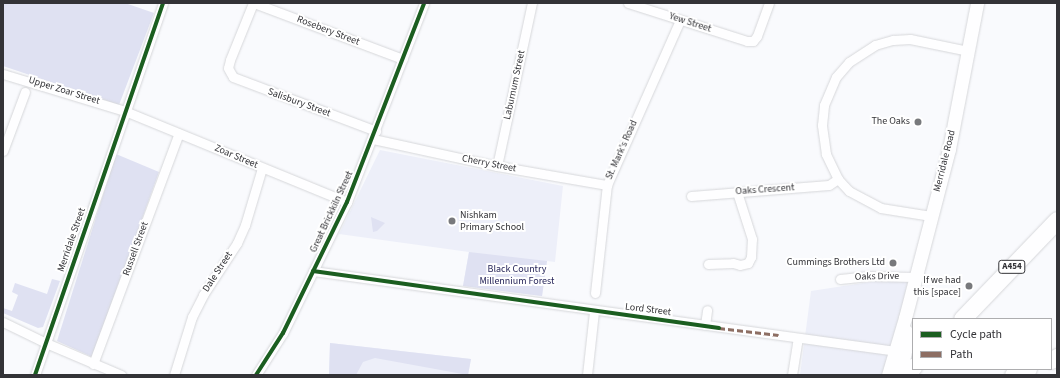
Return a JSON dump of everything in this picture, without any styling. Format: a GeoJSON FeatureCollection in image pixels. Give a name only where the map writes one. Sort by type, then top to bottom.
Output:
{"type":"FeatureCollection","features":[{"type":"Feature","properties":{"kind":"highway","name":"A454"},"geometry":{"type":"LineString","coordinates":[[963,318],[1057,220]]}},
{"type":"Feature","properties":{"kind":"highway"},"geometry":{"type":"LineString","coordinates":[[902,375],[912,368]]}},
{"type":"Feature","properties":{"kind":"highway"},"geometry":{"type":"LineString","coordinates":[[1013,375],[1026,370]]}},
{"type":"Feature","properties":{"kind":"street","name":"Merridale Street"},"geometry":{"type":"LineString","coordinates":[[35,375],[163,3]]}},
{"type":"Feature","properties":{"kind":"street","name":"Rosebery Street"},"geometry":{"type":"LineString","coordinates":[[254,3],[403,59]]}},
{"type":"Feature","properties":{"kind":"street","name":"Salisbury Street"},"geometry":{"type":"LineString","coordinates":[[254,3],[228,68],[230,74],[238,80],[374,135]]}},
{"type":"Feature","properties":{"kind":"street","name":"Great Brickkiln Street"},"geometry":{"type":"LineString","coordinates":[[256,375],[283,333],[347,202],[424,3]]}},
{"type":"Feature","properties":{"kind":"street","name":"Laburnum Street"},"geometry":{"type":"LineString","coordinates":[[497,166],[532,3]]}},
{"type":"Feature","properties":{"kind":"street","name":"Yew Street"},"geometry":{"type":"LineString","coordinates":[[628,3],[753,41],[768,3]]}},
{"type":"Feature","properties":{"kind":"street","name":"Merridale Road"},"geometry":{"type":"LineString","coordinates":[[888,375],[905,318],[914,277],[949,149],[977,3]]}},
{"type":"Feature","properties":{"kind":"street","name":"St. Mark's Road"},"geometry":{"type":"LineString","coordinates":[[595,293],[607,185],[680,20]]}},
{"type":"Feature","properties":{"kind":"street"},"geometry":{"type":"LineString","coordinates":[[931,216],[881,208],[849,191],[838,179],[826,154],[822,125],[828,93],[849,62],[875,45],[893,40],[910,39],[968,51]]}},
{"type":"Feature","properties":{"kind":"street","name":"Upper Zoar Street"},"geometry":{"type":"LineString","coordinates":[[3,74],[125,111]]}},
{"type":"Feature","properties":{"kind":"street"},"geometry":{"type":"LineString","coordinates":[[3,151],[25,92]]}},
{"type":"Feature","properties":{"kind":"street","name":"Zoar Street"},"geometry":{"type":"LineString","coordinates":[[125,111],[347,202]]}},
{"type":"Feature","properties":{"kind":"street","name":"Russell Street"},"geometry":{"type":"LineString","coordinates":[[93,364],[178,133]]}},
{"type":"Feature","properties":{"kind":"street","name":"Cherry Street"},"geometry":{"type":"LineString","coordinates":[[374,135],[497,166],[607,185]]}},
{"type":"Feature","properties":{"kind":"street","name":"Dale Street"},"geometry":{"type":"LineString","coordinates":[[174,375],[192,316],[203,295],[237,243],[245,225],[262,168]]}},
{"type":"Feature","properties":{"kind":"street","name":"Oaks Crescent"},"geometry":{"type":"LineString","coordinates":[[691,196],[715,189],[736,192],[829,185],[838,179]]}},
{"type":"Feature","properties":{"kind":"street"},"geometry":{"type":"LineString","coordinates":[[708,264],[732,263],[740,265],[748,263],[751,257],[752,239],[736,192]]}},
{"type":"Feature","properties":{"kind":"street","name":"Lord Street"},"geometry":{"type":"LineString","coordinates":[[313,271],[594,312],[798,338]]}},
{"type":"Feature","properties":{"kind":"street","name":"Oaks Drive"},"geometry":{"type":"LineString","coordinates":[[840,279],[869,276],[914,277]]}},
{"type":"Feature","properties":{"kind":"street"},"geometry":{"type":"LineString","coordinates":[[705,325],[707,310]]}},
{"type":"Feature","properties":{"kind":"street"},"geometry":{"type":"LineString","coordinates":[[587,375],[594,312]]}},
{"type":"Feature","properties":{"kind":"street","name":"Merridale Road"},"geometry":{"type":"LineString","coordinates":[[902,375],[906,346],[905,318]]}},
{"type":"Feature","properties":{"kind":"street"},"geometry":{"type":"LineString","coordinates":[[3,322],[46,343],[121,375]]}},
{"type":"Feature","properties":{"kind":"street"},"geometry":{"type":"LineString","coordinates":[[792,375],[798,338],[896,351]]}},
{"type":"Feature","properties":{"kind":"shaded area","name":"Nishkam Primary School"},"geometry":{"type":"Polygon","coordinates":[[[380,150],[563,186],[555,262],[547,261],[542,296],[463,286],[469,252],[339,234],[380,150]]]}},
{"type":"Feature","properties":{"kind":"shaded area"},"geometry":{"type":"Polygon","coordinates":[[[883,280],[908,280],[891,357],[882,375],[800,375],[811,291],[883,280]]]}},
{"type":"Feature","properties":{"kind":"shaded area"},"geometry":{"type":"Polygon","coordinates":[[[330,343],[471,359],[468,375],[329,375],[330,343]]]}},
{"type":"Feature","properties":{"kind":"green space"},"geometry":{"type":"Polygon","coordinates":[[[3,3],[125,3],[154,13],[119,105],[3,66],[3,3]]]}},
{"type":"Feature","properties":{"kind":"green space"},"geometry":{"type":"Polygon","coordinates":[[[116,154],[159,172],[92,357],[57,341],[116,154]]]}},
{"type":"Feature","properties":{"kind":"green space"},"geometry":{"type":"Polygon","coordinates":[[[371,217],[385,223],[377,231],[373,232],[371,217]]]}},
{"type":"Feature","properties":{"kind":"green space","name":"Black Country Millennium Forest"},"geometry":{"type":"Polygon","coordinates":[[[469,252],[547,261],[542,296],[463,286],[469,252]]]}},
{"type":"Feature","properties":{"kind":"green space"},"geometry":{"type":"Polygon","coordinates":[[[52,279],[60,281],[43,327],[38,328],[3,313],[3,308],[12,311],[18,295],[12,292],[15,283],[47,294],[52,279]]]}},
{"type":"Feature","properties":{"kind":"green space"},"geometry":{"type":"Polygon","coordinates":[[[330,343],[471,359],[468,375],[375,358],[363,362],[356,375],[329,375],[330,343]]]}},
{"type":"Feature","properties":{"kind":"marked path"},"geometry":{"type":"LineString","coordinates":[[719,328],[779,335]]}},
{"type":"Feature","properties":{"kind":"cycle path"},"geometry":{"type":"LineString","coordinates":[[35,375],[163,3]]}},
{"type":"Feature","properties":{"kind":"cycle path"},"geometry":{"type":"LineString","coordinates":[[256,375],[283,333],[347,202],[424,3]]}},
{"type":"Feature","properties":{"kind":"cycle path"},"geometry":{"type":"LineString","coordinates":[[313,271],[719,328]]}},
{"type":"Feature","properties":{"kind":"place","name":"The Oaks"},"geometry":{"type":"Point","coordinates":[918,122]}},
{"type":"Feature","properties":{"kind":"place","name":"Nishkam Primary School"},"geometry":{"type":"Point","coordinates":[452,221]}},
{"type":"Feature","properties":{"kind":"place","name":"Cummings Brothers Ltd"},"geometry":{"type":"Point","coordinates":[893,263]}},
{"type":"Feature","properties":{"kind":"place","name":"If we had this [space]"},"geometry":{"type":"Point","coordinates":[969,286]}}]}
